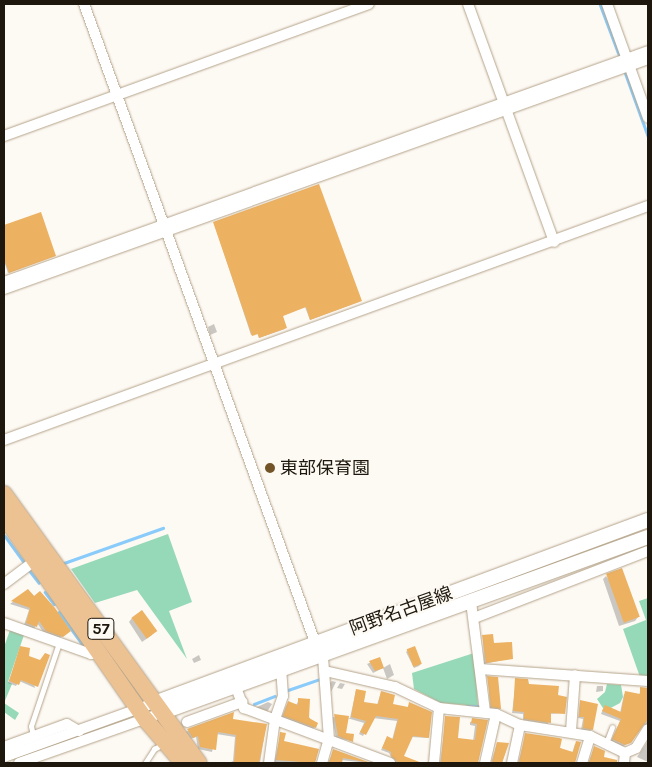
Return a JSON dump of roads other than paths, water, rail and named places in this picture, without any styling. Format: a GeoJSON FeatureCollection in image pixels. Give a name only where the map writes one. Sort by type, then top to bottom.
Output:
{"type":"FeatureCollection","features":[{"type":"Feature","properties":{"kind":"main road","name":"57"},"geometry":{"type":"LineString","coordinates":[[4,494],[151,711],[167,742],[183,763]]}},
{"type":"Feature","properties":{"kind":"main road","name":"阿野名古屋線"},"geometry":{"type":"LineString","coordinates":[[151,711],[315,642],[648,520]]}},
{"type":"Feature","properties":{"kind":"main road","name":"57"},"geometry":{"type":"LineString","coordinates":[[6,525],[35,561],[100,653],[199,763]]}},
{"type":"Feature","properties":{"kind":"main road","name":"阿野名古屋線"},"geometry":{"type":"LineString","coordinates":[[151,711],[323,657],[648,537]]}},
{"type":"Feature","properties":{"kind":"street"},"geometry":{"type":"LineString","coordinates":[[84,4],[315,642]]}},
{"type":"Feature","properties":{"kind":"street"},"geometry":{"type":"LineString","coordinates":[[4,136],[370,4]]}},
{"type":"Feature","properties":{"kind":"street"},"geometry":{"type":"LineString","coordinates":[[468,4],[554,242]]}},
{"type":"Feature","properties":{"kind":"street"},"geometry":{"type":"LineString","coordinates":[[606,4],[648,118]]}},
{"type":"Feature","properties":{"kind":"street"},"geometry":{"type":"LineString","coordinates":[[4,282],[165,228],[628,62],[648,51]]}},
{"type":"Feature","properties":{"kind":"street"},"geometry":{"type":"LineString","coordinates":[[628,62],[648,59]]}},
{"type":"Feature","properties":{"kind":"street"},"geometry":{"type":"LineString","coordinates":[[4,440],[554,242],[648,206]]}},
{"type":"Feature","properties":{"kind":"street"},"geometry":{"type":"LineString","coordinates":[[4,290],[165,228]]}},
{"type":"Feature","properties":{"kind":"street"},"geometry":{"type":"LineString","coordinates":[[474,618],[648,551]]}},
{"type":"Feature","properties":{"kind":"street"},"geometry":{"type":"LineString","coordinates":[[4,584],[35,561]]}},
{"type":"Feature","properties":{"kind":"street"},"geometry":{"type":"LineString","coordinates":[[471,602],[485,712]]}},
{"type":"Feature","properties":{"kind":"street"},"geometry":{"type":"LineString","coordinates":[[4,623],[91,654],[100,653]]}},
{"type":"Feature","properties":{"kind":"street"},"geometry":{"type":"LineString","coordinates":[[322,763],[329,740],[323,657]]}},
{"type":"Feature","properties":{"kind":"street"},"geometry":{"type":"LineString","coordinates":[[480,669],[648,681]]}},
{"type":"Feature","properties":{"kind":"street"},"geometry":{"type":"LineString","coordinates":[[269,763],[275,719],[283,696],[280,670]]}},
{"type":"Feature","properties":{"kind":"street"},"geometry":{"type":"LineString","coordinates":[[325,671],[394,687],[439,708],[496,714],[520,725],[571,731],[590,736],[606,743],[625,758],[636,748],[648,729]]}},
{"type":"Feature","properties":{"kind":"street"},"geometry":{"type":"LineString","coordinates":[[571,731],[575,675]]}},
{"type":"Feature","properties":{"kind":"street"},"geometry":{"type":"LineString","coordinates":[[235,685],[244,708],[390,763]]}},
{"type":"Feature","properties":{"kind":"street"},"geometry":{"type":"LineString","coordinates":[[187,722],[242,702]]}},
{"type":"Feature","properties":{"kind":"street"},"geometry":{"type":"LineString","coordinates":[[434,763],[439,708]]}},
{"type":"Feature","properties":{"kind":"street"},"geometry":{"type":"LineString","coordinates":[[4,757],[79,731],[151,711]]}},
{"type":"Feature","properties":{"kind":"street"},"geometry":{"type":"LineString","coordinates":[[19,763],[151,711]]}},
{"type":"Feature","properties":{"kind":"street"},"geometry":{"type":"LineString","coordinates":[[485,763],[496,714]]}},
{"type":"Feature","properties":{"kind":"street"},"geometry":{"type":"LineString","coordinates":[[4,747],[67,724],[79,731]]}},
{"type":"Feature","properties":{"kind":"street"},"geometry":{"type":"LineString","coordinates":[[512,763],[520,725]]}},
{"type":"Feature","properties":{"kind":"street"},"geometry":{"type":"LineString","coordinates":[[582,763],[590,736]]}},
{"type":"Feature","properties":{"kind":"lane"},"geometry":{"type":"LineString","coordinates":[[33,736],[32,726],[59,642]]}},
{"type":"Feature","properties":{"kind":"lane"},"geometry":{"type":"LineString","coordinates":[[606,743],[612,728]]}},
{"type":"Feature","properties":{"kind":"lane"},"geometry":{"type":"LineString","coordinates":[[145,763],[154,749],[167,742]]}},
{"type":"Feature","properties":{"kind":"waterway"},"geometry":{"type":"LineString","coordinates":[[600,4],[620,57]]}},
{"type":"Feature","properties":{"kind":"waterway"},"geometry":{"type":"LineString","coordinates":[[625,72],[648,136]]}},
{"type":"Feature","properties":{"kind":"waterway"},"geometry":{"type":"LineString","coordinates":[[64,563],[163,528]]}},
{"type":"Feature","properties":{"kind":"waterway"},"geometry":{"type":"LineString","coordinates":[[5,536],[26,565]]}},
{"type":"Feature","properties":{"kind":"waterway"},"geometry":{"type":"LineString","coordinates":[[29,570],[39,583]]}},
{"type":"Feature","properties":{"kind":"waterway"},"geometry":{"type":"LineString","coordinates":[[45,592],[54,604]]}},
{"type":"Feature","properties":{"kind":"waterway"},"geometry":{"type":"LineString","coordinates":[[59,612],[83,645]]}},
{"type":"Feature","properties":{"kind":"waterway"},"geometry":{"type":"LineString","coordinates":[[288,690],[322,678]]}},
{"type":"Feature","properties":{"kind":"waterway"},"geometry":{"type":"LineString","coordinates":[[254,704],[275,696]]}},
{"type":"Feature","properties":{"kind":"waterway"},"geometry":{"type":"LineString","coordinates":[[467,706],[480,706]]}},
{"type":"Feature","properties":{"kind":"place","name":"東部保育園"},"geometry":{"type":"Point","coordinates":[270,468]}}]}
